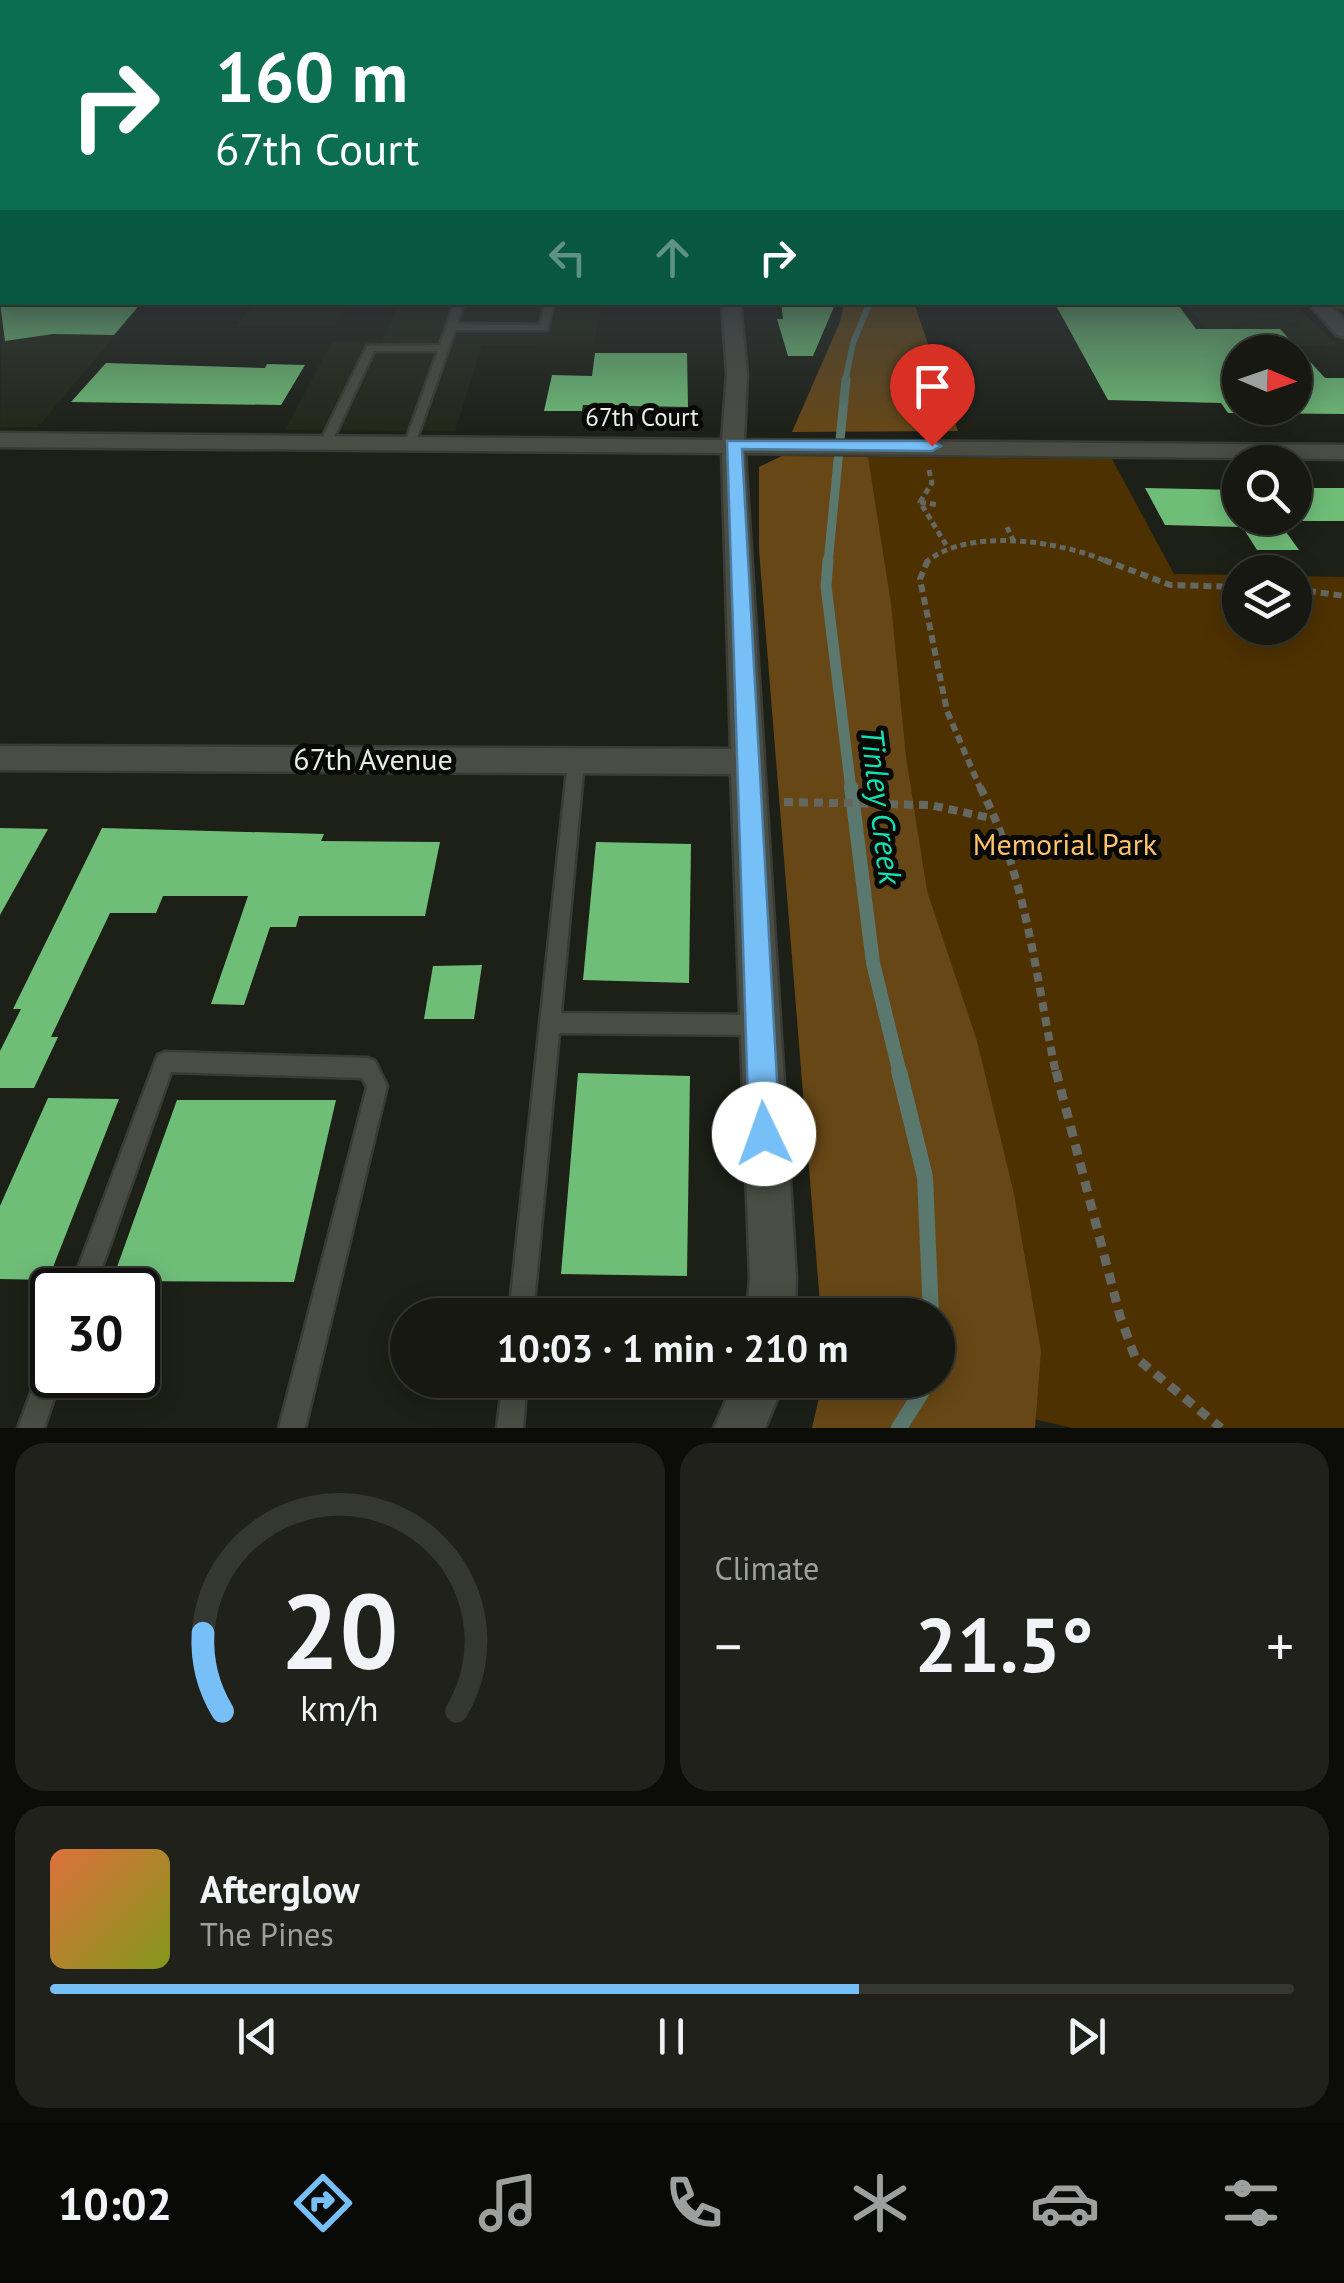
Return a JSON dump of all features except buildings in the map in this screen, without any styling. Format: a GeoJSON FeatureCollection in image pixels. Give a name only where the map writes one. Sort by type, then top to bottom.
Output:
{"type":"FeatureCollection","features":[{"type":"Feature","properties":{"kind":"street"},"geometry":{"type":"LineString","coordinates":[[731,305],[737,374],[733,444],[771,1298]]}},
{"type":"Feature","properties":{"kind":"street"},"geometry":{"type":"LineString","coordinates":[[1319,305],[1344,331]]}},
{"type":"Feature","properties":{"kind":"street","name":"67th Court"},"geometry":{"type":"LineString","coordinates":[[0,440],[820,444],[1344,452]]}},
{"type":"Feature","properties":{"kind":"street","name":"67th Avenue"},"geometry":{"type":"LineString","coordinates":[[0,758],[747,762]]}},
{"type":"Feature","properties":{"kind":"street"},"geometry":{"type":"LineString","coordinates":[[739,1428],[753,1398]]}},
{"type":"Feature","properties":{"kind":"lane"},"geometry":{"type":"LineString","coordinates":[[411,442],[459,305]]}},
{"type":"Feature","properties":{"kind":"lane"},"geometry":{"type":"LineString","coordinates":[[450,327],[544,328],[549,305]]}},
{"type":"Feature","properties":{"kind":"lane"},"geometry":{"type":"LineString","coordinates":[[326,442],[370,348],[443,348]]}},
{"type":"Feature","properties":{"kind":"lane"},"geometry":{"type":"LineString","coordinates":[[523,1298],[576,762]]}},
{"type":"Feature","properties":{"kind":"lane"},"geometry":{"type":"LineString","coordinates":[[550,1023],[758,1025]]}},
{"type":"Feature","properties":{"kind":"lane"},"geometry":{"type":"LineString","coordinates":[[90,1268],[165,1062],[368,1068],[376,1086],[292,1428]]}},
{"type":"Feature","properties":{"kind":"lane"},"geometry":{"type":"LineString","coordinates":[[31,1428],[42,1398]]}},
{"type":"Feature","properties":{"kind":"lane"},"geometry":{"type":"LineString","coordinates":[[510,1428],[512,1398]]}},
{"type":"Feature","properties":{"kind":"path"},"geometry":{"type":"LineString","coordinates":[[920,502],[932,483],[927,464]]}},
{"type":"Feature","properties":{"kind":"path"},"geometry":{"type":"LineString","coordinates":[[920,502],[939,505]]}},
{"type":"Feature","properties":{"kind":"path"},"geometry":{"type":"LineString","coordinates":[[920,502],[948,548]]}},
{"type":"Feature","properties":{"kind":"path"},"geometry":{"type":"LineString","coordinates":[[1007,527],[1015,544]]}},
{"type":"Feature","properties":{"kind":"path"},"geometry":{"type":"LineString","coordinates":[[1222,586],[1172,585],[1146,579],[1081,551],[1052,544],[968,543],[948,548],[925,564],[920,580],[947,711],[970,769],[997,820],[1012,865],[1063,1105],[1130,1343],[1135,1356],[1222,1428]]}},
{"type":"Feature","properties":{"kind":"path"},"geometry":{"type":"LineString","coordinates":[[1312,591],[1344,596]]}},
{"type":"Feature","properties":{"kind":"path"},"geometry":{"type":"LineString","coordinates":[[783,802],[930,805],[997,820]]}},
{"type":"Feature","properties":{"kind":"shaded area"},"geometry":{"type":"Polygon","coordinates":[[[2,305],[140,305],[38,427],[0,427],[2,305]]]}},
{"type":"Feature","properties":{"kind":"shaded area"},"geometry":{"type":"Polygon","coordinates":[[[251,305],[346,305],[334,327],[237,327],[251,305]]]}},
{"type":"Feature","properties":{"kind":"shaded area"},"geometry":{"type":"Polygon","coordinates":[[[399,305],[601,305],[594,344],[482,345],[455,431],[285,430],[332,342],[382,341],[399,305]]]}},
{"type":"Feature","properties":{"kind":"shaded area"},"geometry":{"type":"Polygon","coordinates":[[[844,305],[915,305],[958,431],[792,432],[840,322],[844,305]]]}},
{"type":"Feature","properties":{"kind":"shaded area"},"geometry":{"type":"Polygon","coordinates":[[[1187,305],[1295,305],[1338,346],[1312,346],[1312,335],[1222,335],[1222,346],[1187,305]]]}},
{"type":"Feature","properties":{"kind":"shaded area"},"geometry":{"type":"Polygon","coordinates":[[[782,456],[868,457],[927,891],[977,1041],[1014,1194],[1041,1351],[1035,1428],[812,1428],[819,1398],[955,1398],[955,1298],[820,1298],[759,549],[759,467],[782,456]]]}},
{"type":"Feature","properties":{"kind":"green space","name":"Memorial Park"},"geometry":{"type":"Polygon","coordinates":[[[782,456],[1112,459],[1174,574],[1222,575],[1222,645],[1312,645],[1312,576],[1344,577],[1344,1428],[1073,1428],[942,1398],[955,1398],[955,1298],[820,1298],[759,549],[759,467],[782,456]]]}},
{"type":"Feature","properties":{"kind":"waterway","name":"Tinley Creek"},"geometry":{"type":"LineString","coordinates":[[845,382],[853,343],[869,305]]}},
{"type":"Feature","properties":{"kind":"waterway","name":"Tinley Creek"},"geometry":{"type":"LineString","coordinates":[[828,563],[846,379]]}},
{"type":"Feature","properties":{"kind":"waterway","name":"Tinley Creek"},"geometry":{"type":"LineString","coordinates":[[828,560],[826,586],[851,790]]}},
{"type":"Feature","properties":{"kind":"waterway","name":"Tinley Creek"},"geometry":{"type":"LineString","coordinates":[[851,787],[873,963],[900,1074]]}},
{"type":"Feature","properties":{"kind":"waterway","name":"Tinley Creek"},"geometry":{"type":"LineString","coordinates":[[899,1071],[925,1177],[930,1298]]}},
{"type":"Feature","properties":{"kind":"waterway","name":"Tinley Creek"},"geometry":{"type":"LineString","coordinates":[[899,1428],[918,1398]]}},
{"type":"Feature","properties":{"kind":"route"},"geometry":{"type":"LineString","coordinates":[[764,1134],[733,444],[932,446]]}}]}
